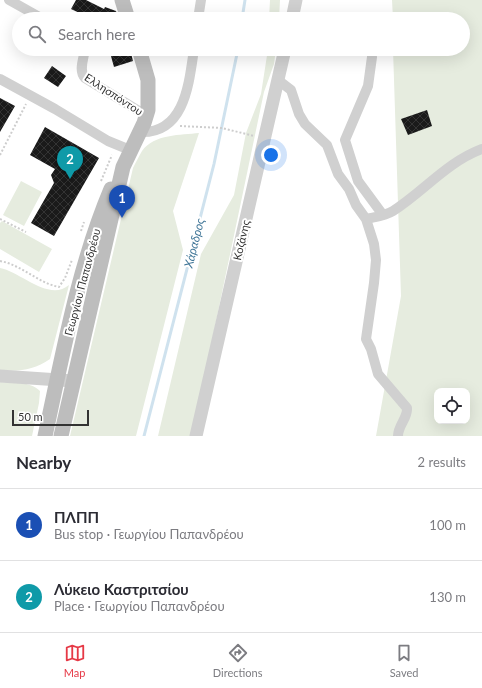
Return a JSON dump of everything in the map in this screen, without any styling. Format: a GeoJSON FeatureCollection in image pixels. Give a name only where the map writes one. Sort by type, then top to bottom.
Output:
{"type":"FeatureCollection","features":[{"type":"Feature","properties":{"kind":"main road"},"geometry":{"type":"LineString","coordinates":[[122,0],[126,12]]}},
{"type":"Feature","properties":{"kind":"main road"},"geometry":{"type":"LineString","coordinates":[[123,167],[147,116],[149,87],[141,56]]}},
{"type":"Feature","properties":{"kind":"main road","name":"Γεωργίου Παπανδρέου"},"geometry":{"type":"LineString","coordinates":[[45,436],[78,291],[94,236],[110,191],[123,167]]}},
{"type":"Feature","properties":{"kind":"main road","name":"Γεωργίου Παπανδρέου"},"geometry":{"type":"LineString","coordinates":[[61,436],[123,167]]}},
{"type":"Feature","properties":{"kind":"street"},"geometry":{"type":"LineString","coordinates":[[9,0],[30,12]]}},
{"type":"Feature","properties":{"kind":"street"},"geometry":{"type":"LineString","coordinates":[[199,12],[201,0]]}},
{"type":"Feature","properties":{"kind":"street"},"geometry":{"type":"LineString","coordinates":[[293,12],[296,0]]}},
{"type":"Feature","properties":{"kind":"street","name":"Ελλησπόντου"},"geometry":{"type":"LineString","coordinates":[[84,56],[81,70],[85,78],[147,116]]}},
{"type":"Feature","properties":{"kind":"street"},"geometry":{"type":"LineString","coordinates":[[140,132],[159,130],[169,122],[184,101],[193,56]]}},
{"type":"Feature","properties":{"kind":"street","name":"Κοζάνης"},"geometry":{"type":"LineString","coordinates":[[197,434],[283,56]]}},
{"type":"Feature","properties":{"kind":"street"},"geometry":{"type":"LineString","coordinates":[[372,57],[368,86],[345,140],[358,181],[382,215]]}},
{"type":"Feature","properties":{"kind":"street"},"geometry":{"type":"LineString","coordinates":[[0,79],[55,109],[108,141],[130,150]]}},
{"type":"Feature","properties":{"kind":"street"},"geometry":{"type":"LineString","coordinates":[[278,80],[291,90],[299,114],[305,124],[327,145],[338,174],[349,189],[356,205],[366,219],[374,244],[376,260],[366,339],[372,349],[378,374],[407,408],[407,414],[398,432],[398,436]]}},
{"type":"Feature","properties":{"kind":"street"},"geometry":{"type":"LineString","coordinates":[[366,219],[392,212],[429,181],[467,156],[482,149]]}},
{"type":"Feature","properties":{"kind":"street"},"geometry":{"type":"LineString","coordinates":[[0,376],[74,381]]}},
{"type":"Feature","properties":{"kind":"path"},"geometry":{"type":"LineString","coordinates":[[0,155],[27,101]]}},
{"type":"Feature","properties":{"kind":"path"},"geometry":{"type":"LineString","coordinates":[[159,130],[176,126],[208,126],[222,128],[264,139]]}},
{"type":"Feature","properties":{"kind":"path"},"geometry":{"type":"LineString","coordinates":[[0,219],[26,232]]}},
{"type":"Feature","properties":{"kind":"path"},"geometry":{"type":"LineString","coordinates":[[81,232],[82,226]]}},
{"type":"Feature","properties":{"kind":"path"},"geometry":{"type":"LineString","coordinates":[[0,261],[12,263],[51,285],[59,286],[65,278],[73,258]]}},
{"type":"Feature","properties":{"kind":"shaded area"},"geometry":{"type":"Polygon","coordinates":[[[270,0],[280,0],[279,12],[269,12],[270,0]]]}},
{"type":"Feature","properties":{"kind":"shaded area"},"geometry":{"type":"Polygon","coordinates":[[[392,0],[482,0],[482,436],[376,436],[401,296],[393,56],[470,56],[470,12],[393,12],[392,0]]]}},
{"type":"Feature","properties":{"kind":"shaded area"},"geometry":{"type":"Polygon","coordinates":[[[267,56],[275,56],[274,64],[264,92],[192,436],[158,436],[201,254],[234,195],[246,133],[261,94],[267,56]]]}},
{"type":"Feature","properties":{"kind":"shaded area"},"geometry":{"type":"Polygon","coordinates":[[[199,133],[173,211],[183,250],[136,436],[70,436],[133,168],[142,151],[153,141],[168,136],[199,133]]]}},
{"type":"Feature","properties":{"kind":"shaded area"},"geometry":{"type":"Polygon","coordinates":[[[21,181],[42,192],[24,226],[3,215],[21,181]]]}},
{"type":"Feature","properties":{"kind":"shaded area"},"geometry":{"type":"Polygon","coordinates":[[[2,221],[52,249],[39,272],[0,249],[0,223],[2,221]]]}},
{"type":"Feature","properties":{"kind":"shaded area"},"geometry":{"type":"Polygon","coordinates":[[[0,268],[44,288],[53,290],[61,289],[69,285],[50,359],[38,366],[14,371],[0,370],[0,268]]]}},
{"type":"Feature","properties":{"kind":"shaded area"},"geometry":{"type":"Polygon","coordinates":[[[0,382],[26,384],[40,391],[32,436],[0,436],[0,382]]]}},
{"type":"Feature","properties":{"kind":"building"},"geometry":{"type":"Polygon","coordinates":[[[76,0],[86,0],[104,9],[105,7],[116,12],[77,12],[71,9],[76,0]]]}},
{"type":"Feature","properties":{"kind":"building"},"geometry":{"type":"Polygon","coordinates":[[[111,56],[132,56],[133,61],[114,67],[111,56]]]}},
{"type":"Feature","properties":{"kind":"building"},"geometry":{"type":"Polygon","coordinates":[[[52,66],[66,76],[58,87],[44,78],[52,66]]]}},
{"type":"Feature","properties":{"kind":"building"},"geometry":{"type":"Polygon","coordinates":[[[0,98],[15,106],[0,132],[0,98]]]}},
{"type":"Feature","properties":{"kind":"building"},"geometry":{"type":"Polygon","coordinates":[[[427,110],[432,126],[408,135],[401,119],[427,110]]]}},
{"type":"Feature","properties":{"kind":"building"},"geometry":{"type":"Polygon","coordinates":[[[45,127],[99,158],[54,236],[31,223],[54,183],[51,175],[55,169],[30,155],[45,127]]]}},
{"type":"Feature","properties":{"kind":"waterway","name":"Χάραδρος"},"geometry":{"type":"LineString","coordinates":[[243,12],[245,0]]}},
{"type":"Feature","properties":{"kind":"waterway","name":"Χάραδρος"},"geometry":{"type":"LineString","coordinates":[[144,436],[214,164],[237,56]]}},
{"type":"Feature","properties":{"kind":"place","name":"Λύκειο Καστριτσίου"},"geometry":{"type":"Point","coordinates":[70,179]}},
{"type":"Feature","properties":{"kind":"place","name":"ΠΛΠΠ"},"geometry":{"type":"Point","coordinates":[122,218]}}]}
